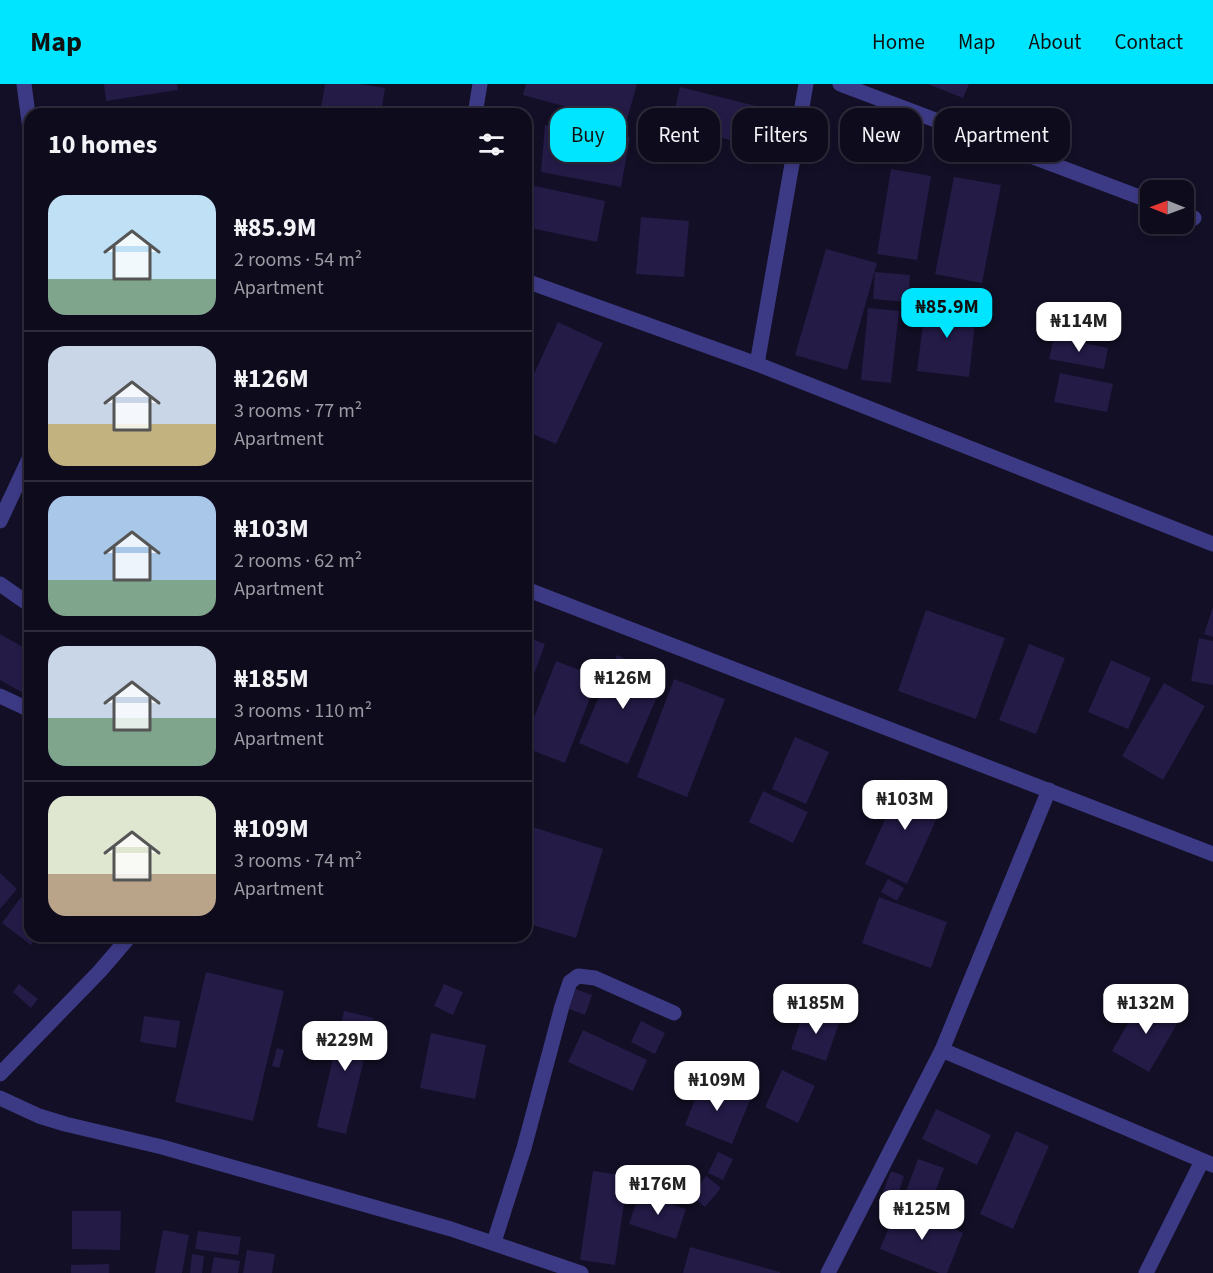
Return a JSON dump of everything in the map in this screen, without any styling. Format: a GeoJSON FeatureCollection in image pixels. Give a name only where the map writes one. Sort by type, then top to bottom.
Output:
{"type":"FeatureCollection","features":[{"type":"Feature","properties":{"kind":"street"},"geometry":{"type":"LineString","coordinates":[[24,84],[27,108]]}},
{"type":"Feature","properties":{"kind":"street"},"geometry":{"type":"LineString","coordinates":[[476,108],[480,84]]}},
{"type":"Feature","properties":{"kind":"street"},"geometry":{"type":"LineString","coordinates":[[757,364],[806,84]]}},
{"type":"Feature","properties":{"kind":"street"},"geometry":{"type":"LineString","coordinates":[[840,84],[1140,197]]}},
{"type":"Feature","properties":{"kind":"street"},"geometry":{"type":"LineString","coordinates":[[532,282],[757,364],[1213,544]]}},
{"type":"Feature","properties":{"kind":"street"},"geometry":{"type":"LineString","coordinates":[[0,521],[24,470]]}},
{"type":"Feature","properties":{"kind":"street"},"geometry":{"type":"LineString","coordinates":[[0,584],[24,601]]}},
{"type":"Feature","properties":{"kind":"street"},"geometry":{"type":"LineString","coordinates":[[532,591],[1213,854]]}},
{"type":"Feature","properties":{"kind":"street"},"geometry":{"type":"LineString","coordinates":[[0,696],[24,707]]}},
{"type":"Feature","properties":{"kind":"street"},"geometry":{"type":"LineString","coordinates":[[828,1273],[942,1050],[1049,790]]}},
{"type":"Feature","properties":{"kind":"street"},"geometry":{"type":"LineString","coordinates":[[0,1074],[100,971],[125,942]]}},
{"type":"Feature","properties":{"kind":"street"},"geometry":{"type":"LineString","coordinates":[[494,1242],[524,1148],[570,982],[578,976],[594,978],[674,1012]]}},
{"type":"Feature","properties":{"kind":"street"},"geometry":{"type":"LineString","coordinates":[[942,1050],[1207,1163],[1146,1273]]}},
{"type":"Feature","properties":{"kind":"street"},"geometry":{"type":"LineString","coordinates":[[0,1098],[39,1116],[65,1124],[162,1147],[494,1242],[581,1273]]}},
{"type":"Feature","properties":{"kind":"building"},"geometry":{"type":"Polygon","coordinates":[[[104,84],[177,84],[178,90],[106,101],[104,84]]]}},
{"type":"Feature","properties":{"kind":"building"},"geometry":{"type":"Polygon","coordinates":[[[325,84],[359,84],[385,88],[382,108],[321,108],[325,84]]]}},
{"type":"Feature","properties":{"kind":"building"},"geometry":{"type":"Polygon","coordinates":[[[526,84],[637,84],[626,123],[626,108],[571,108],[523,95],[526,84]]]}},
{"type":"Feature","properties":{"kind":"building"},"geometry":{"type":"Polygon","coordinates":[[[928,84],[969,84],[963,98],[928,84]]]}},
{"type":"Feature","properties":{"kind":"building"},"geometry":{"type":"Polygon","coordinates":[[[680,87],[764,108],[732,108],[732,140],[720,137],[720,108],[675,108],[680,87]]]}},
{"type":"Feature","properties":{"kind":"building"},"geometry":{"type":"Polygon","coordinates":[[[545,125],[550,126],[550,162],[626,162],[621,187],[541,172],[545,125]]]}},
{"type":"Feature","properties":{"kind":"building"},"geometry":{"type":"Polygon","coordinates":[[[626,136],[630,137],[626,159],[626,136]]]}},
{"type":"Feature","properties":{"kind":"building"},"geometry":{"type":"Polygon","coordinates":[[[891,169],[931,176],[917,260],[877,254],[891,169]]]}},
{"type":"Feature","properties":{"kind":"building"},"geometry":{"type":"Polygon","coordinates":[[[954,177],[1001,185],[982,283],[935,274],[954,177]]]}},
{"type":"Feature","properties":{"kind":"building"},"geometry":{"type":"Polygon","coordinates":[[[532,185],[605,201],[597,242],[532,228],[532,185]]]}},
{"type":"Feature","properties":{"kind":"building"},"geometry":{"type":"Polygon","coordinates":[[[641,217],[689,221],[684,277],[636,274],[641,217]]]}},
{"type":"Feature","properties":{"kind":"building"},"geometry":{"type":"Polygon","coordinates":[[[826,249],[877,263],[847,370],[795,355],[826,249]]]}},
{"type":"Feature","properties":{"kind":"building"},"geometry":{"type":"Polygon","coordinates":[[[875,272],[910,275],[908,302],[873,299],[875,272]]]}},
{"type":"Feature","properties":{"kind":"building"},"geometry":{"type":"Polygon","coordinates":[[[926,300],[977,306],[969,377],[917,371],[926,300]]]}},
{"type":"Feature","properties":{"kind":"building"},"geometry":{"type":"Polygon","coordinates":[[[868,308],[899,311],[891,383],[861,380],[868,308]]]}},
{"type":"Feature","properties":{"kind":"building"},"geometry":{"type":"Polygon","coordinates":[[[558,322],[603,343],[556,444],[532,434],[532,378],[558,322]]]}},
{"type":"Feature","properties":{"kind":"building"},"geometry":{"type":"Polygon","coordinates":[[[1054,337],[1108,348],[1104,369],[1049,359],[1054,337]]]}},
{"type":"Feature","properties":{"kind":"building"},"geometry":{"type":"Polygon","coordinates":[[[1060,373],[1113,384],[1107,412],[1054,402],[1060,373]]]}},
{"type":"Feature","properties":{"kind":"building"},"geometry":{"type":"Polygon","coordinates":[[[1213,607],[1213,637],[1204,634],[1213,607]]]}},
{"type":"Feature","properties":{"kind":"building"},"geometry":{"type":"Polygon","coordinates":[[[926,610],[1005,638],[976,719],[898,691],[926,610]]]}},
{"type":"Feature","properties":{"kind":"building"},"geometry":{"type":"Polygon","coordinates":[[[0,634],[24,648],[24,694],[0,680],[0,634]]]}},
{"type":"Feature","properties":{"kind":"building"},"geometry":{"type":"Polygon","coordinates":[[[1199,638],[1213,641],[1213,685],[1191,681],[1199,638]]]}},
{"type":"Feature","properties":{"kind":"building"},"geometry":{"type":"Polygon","coordinates":[[[532,639],[545,644],[532,680],[532,639]]]}},
{"type":"Feature","properties":{"kind":"building"},"geometry":{"type":"Polygon","coordinates":[[[1029,644],[1065,658],[1036,734],[999,720],[1029,644]]]}},
{"type":"Feature","properties":{"kind":"building"},"geometry":{"type":"Polygon","coordinates":[[[617,655],[666,676],[628,764],[579,743],[617,655]]]}},
{"type":"Feature","properties":{"kind":"building"},"geometry":{"type":"Polygon","coordinates":[[[1111,660],[1151,678],[1128,729],[1088,712],[1111,660]]]}},
{"type":"Feature","properties":{"kind":"building"},"geometry":{"type":"Polygon","coordinates":[[[556,661],[598,677],[565,763],[532,750],[532,723],[556,661]]]}},
{"type":"Feature","properties":{"kind":"building"},"geometry":{"type":"Polygon","coordinates":[[[674,679],[725,699],[687,797],[637,777],[674,679]]]}},
{"type":"Feature","properties":{"kind":"building"},"geometry":{"type":"Polygon","coordinates":[[[1164,683],[1205,706],[1163,780],[1122,756],[1164,683]]]}},
{"type":"Feature","properties":{"kind":"building"},"geometry":{"type":"Polygon","coordinates":[[[795,737],[829,752],[806,804],[772,789],[795,737]]]}},
{"type":"Feature","properties":{"kind":"building"},"geometry":{"type":"Polygon","coordinates":[[[903,779],[946,798],[907,884],[865,864],[903,779]]]}},
{"type":"Feature","properties":{"kind":"building"},"geometry":{"type":"Polygon","coordinates":[[[763,791],[808,812],[793,843],[749,822],[763,791]]]}},
{"type":"Feature","properties":{"kind":"building"},"geometry":{"type":"Polygon","coordinates":[[[532,827],[603,849],[576,938],[532,925],[532,827]]]}},
{"type":"Feature","properties":{"kind":"building"},"geometry":{"type":"Polygon","coordinates":[[[0,873],[17,889],[0,909],[0,873]]]}},
{"type":"Feature","properties":{"kind":"building"},"geometry":{"type":"Polygon","coordinates":[[[888,879],[904,888],[897,901],[881,892],[888,879]]]}},
{"type":"Feature","properties":{"kind":"building"},"geometry":{"type":"Polygon","coordinates":[[[21,897],[24,899],[24,940],[2,923],[21,897]]]}},
{"type":"Feature","properties":{"kind":"building"},"geometry":{"type":"Polygon","coordinates":[[[879,897],[947,922],[931,968],[862,943],[879,897]]]}},
{"type":"Feature","properties":{"kind":"building"},"geometry":{"type":"Polygon","coordinates":[[[206,972],[284,991],[253,1121],[175,1102],[206,972]]]}},
{"type":"Feature","properties":{"kind":"building"},"geometry":{"type":"Polygon","coordinates":[[[19,984],[38,999],[31,1008],[13,992],[19,984]]]}},
{"type":"Feature","properties":{"kind":"building"},"geometry":{"type":"Polygon","coordinates":[[[444,984],[463,992],[453,1015],[434,1006],[444,984]]]}},
{"type":"Feature","properties":{"kind":"building"},"geometry":{"type":"Polygon","coordinates":[[[576,989],[592,995],[585,1015],[569,1009],[576,989]]]}},
{"type":"Feature","properties":{"kind":"building"},"geometry":{"type":"Polygon","coordinates":[[[1143,997],[1180,1019],[1149,1072],[1112,1051],[1143,997]]]}},
{"type":"Feature","properties":{"kind":"building"},"geometry":{"type":"Polygon","coordinates":[[[805,1008],[840,1020],[826,1061],[791,1049],[805,1008]]]}},
{"type":"Feature","properties":{"kind":"building"},"geometry":{"type":"Polygon","coordinates":[[[344,1011],[374,1018],[346,1134],[317,1127],[344,1011]]]}},
{"type":"Feature","properties":{"kind":"building"},"geometry":{"type":"Polygon","coordinates":[[[144,1016],[180,1021],[176,1048],[140,1042],[144,1016]]]}},
{"type":"Feature","properties":{"kind":"building"},"geometry":{"type":"Polygon","coordinates":[[[641,1021],[665,1033],[655,1054],[631,1042],[641,1021]]]}},
{"type":"Feature","properties":{"kind":"building"},"geometry":{"type":"Polygon","coordinates":[[[583,1030],[647,1060],[633,1091],[568,1062],[583,1030]]]}},
{"type":"Feature","properties":{"kind":"building"},"geometry":{"type":"Polygon","coordinates":[[[431,1033],[486,1045],[475,1099],[420,1088],[431,1033]]]}},
{"type":"Feature","properties":{"kind":"building"},"geometry":{"type":"Polygon","coordinates":[[[277,1048],[284,1050],[279,1068],[272,1066],[277,1048]]]}},
{"type":"Feature","properties":{"kind":"building"},"geometry":{"type":"Polygon","coordinates":[[[782,1070],[815,1086],[798,1123],[765,1107],[782,1070]]]}},
{"type":"Feature","properties":{"kind":"building"},"geometry":{"type":"Polygon","coordinates":[[[702,1081],[750,1100],[732,1144],[685,1125],[702,1081]]]}},
{"type":"Feature","properties":{"kind":"building"},"geometry":{"type":"Polygon","coordinates":[[[936,1109],[991,1135],[977,1165],[922,1139],[936,1109]]]}},
{"type":"Feature","properties":{"kind":"building"},"geometry":{"type":"Polygon","coordinates":[[[1016,1131],[1049,1146],[1013,1229],[980,1214],[1016,1131]]]}},
{"type":"Feature","properties":{"kind":"building"},"geometry":{"type":"Polygon","coordinates":[[[718,1152],[733,1159],[723,1180],[708,1173],[718,1152]]]}},
{"type":"Feature","properties":{"kind":"building"},"geometry":{"type":"Polygon","coordinates":[[[918,1159],[944,1168],[928,1211],[902,1202],[918,1159]]]}},
{"type":"Feature","properties":{"kind":"building"},"geometry":{"type":"Polygon","coordinates":[[[593,1171],[628,1176],[615,1265],[580,1260],[593,1171]]]}},
{"type":"Feature","properties":{"kind":"building"},"geometry":{"type":"Polygon","coordinates":[[[891,1171],[904,1176],[897,1198],[883,1192],[891,1171]]]}},
{"type":"Feature","properties":{"kind":"building"},"geometry":{"type":"Polygon","coordinates":[[[706,1176],[721,1188],[705,1207],[690,1195],[706,1176]]]}},
{"type":"Feature","properties":{"kind":"building"},"geometry":{"type":"Polygon","coordinates":[[[639,1194],[686,1209],[676,1239],[629,1224],[639,1194]]]}},
{"type":"Feature","properties":{"kind":"building"},"geometry":{"type":"Polygon","coordinates":[[[898,1206],[963,1233],[947,1273],[939,1273],[880,1249],[898,1206]]]}},
{"type":"Feature","properties":{"kind":"building"},"geometry":{"type":"Polygon","coordinates":[[[72,1211],[121,1211],[120,1250],[72,1249],[72,1211]]]}},
{"type":"Feature","properties":{"kind":"building"},"geometry":{"type":"Polygon","coordinates":[[[163,1230],[189,1235],[182,1273],[155,1273],[163,1230]]]}},
{"type":"Feature","properties":{"kind":"building"},"geometry":{"type":"Polygon","coordinates":[[[198,1231],[241,1237],[238,1255],[195,1249],[198,1231]]]}},
{"type":"Feature","properties":{"kind":"building"},"geometry":{"type":"Polygon","coordinates":[[[690,1247],[780,1272],[780,1273],[683,1273],[690,1247]]]}},
{"type":"Feature","properties":{"kind":"building"},"geometry":{"type":"Polygon","coordinates":[[[247,1250],[275,1254],[272,1273],[243,1273],[247,1250]]]}},
{"type":"Feature","properties":{"kind":"building"},"geometry":{"type":"Polygon","coordinates":[[[192,1254],[204,1256],[202,1273],[190,1273],[192,1254]]]}},
{"type":"Feature","properties":{"kind":"building"},"geometry":{"type":"Polygon","coordinates":[[[214,1257],[240,1261],[238,1273],[211,1273],[214,1257]]]}},
{"type":"Feature","properties":{"kind":"building"},"geometry":{"type":"Polygon","coordinates":[[[109,1264],[109,1273],[71,1273],[71,1265],[109,1264]]]}}]}
